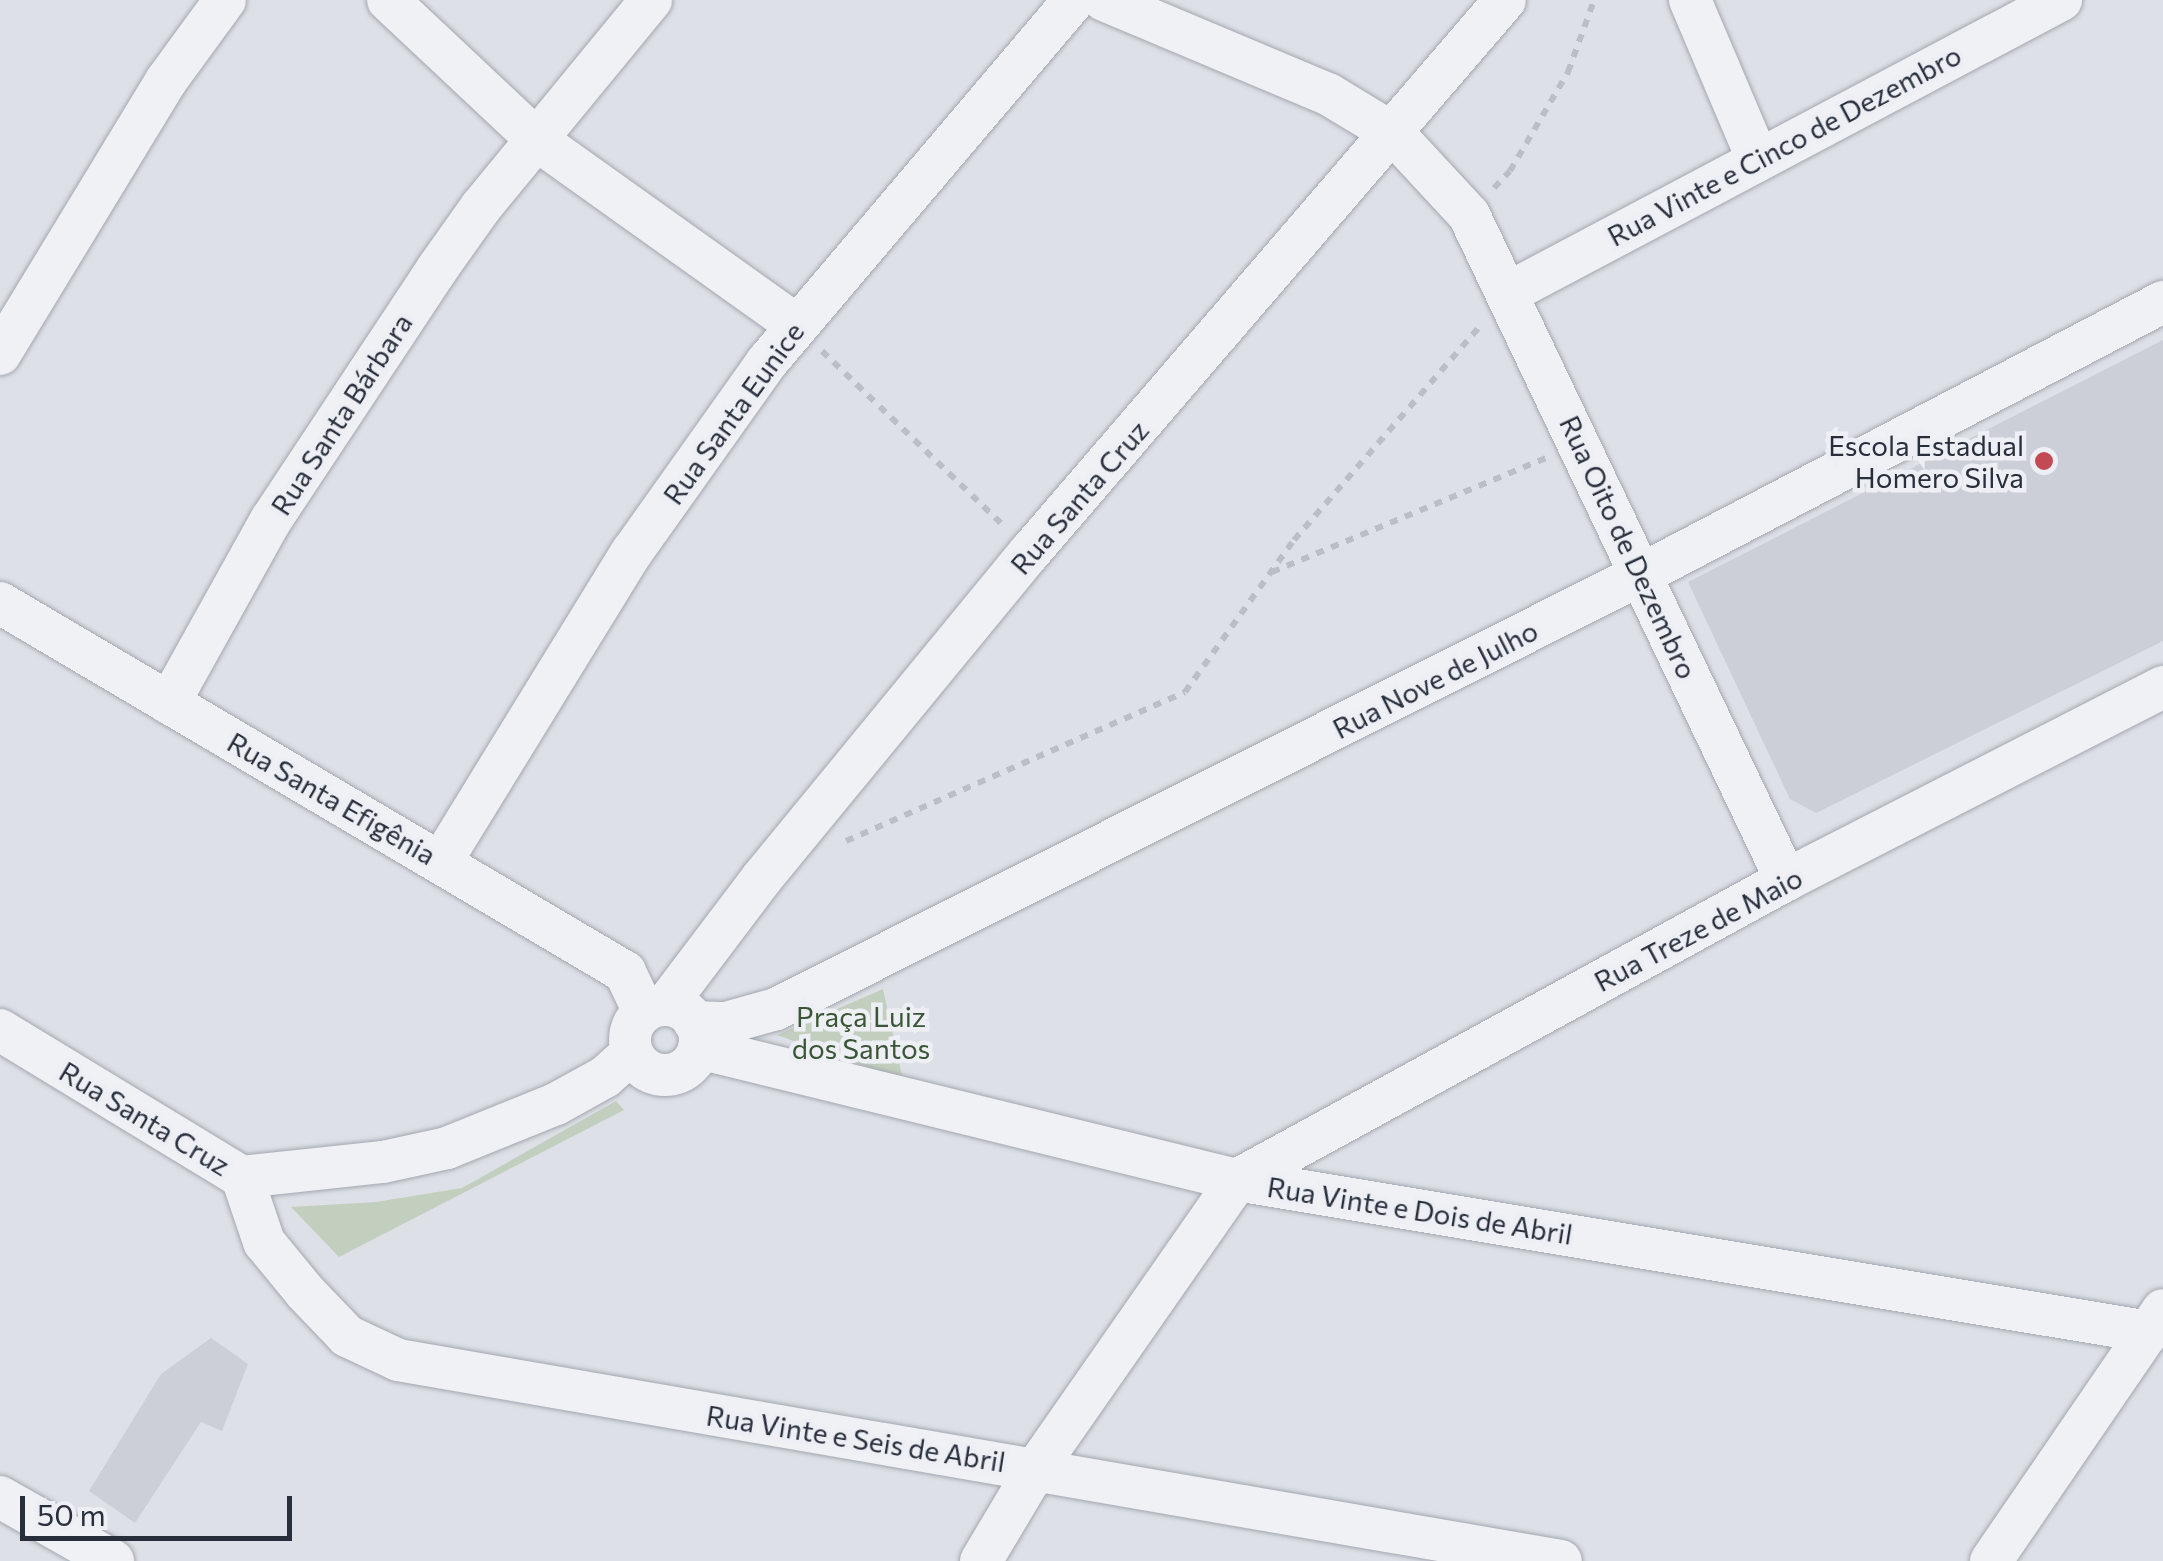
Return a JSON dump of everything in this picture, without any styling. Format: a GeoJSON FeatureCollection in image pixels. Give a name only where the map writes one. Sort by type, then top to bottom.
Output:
{"type":"FeatureCollection","features":[{"type":"Feature","properties":{"kind":"street"},"geometry":{"type":"LineString","coordinates":[[0,354],[166,81],[225,0]]}},
{"type":"Feature","properties":{"kind":"street"},"geometry":{"type":"LineString","coordinates":[[388,0],[537,140],[796,325]]}},
{"type":"Feature","properties":{"kind":"street","name":"Rua Santa Bárbara"},"geometry":{"type":"LineString","coordinates":[[169,703],[271,520],[437,268],[651,0]]}},
{"type":"Feature","properties":{"kind":"street","name":"Rua Santa Eunice"},"geometry":{"type":"LineString","coordinates":[[441,862],[632,552],[796,325],[1074,0]]}},
{"type":"Feature","properties":{"kind":"street","name":"Rua Oito de Dezembro"},"geometry":{"type":"LineString","coordinates":[[1104,0],[1328,94],[1394,134],[1470,215],[1786,880]]}},
{"type":"Feature","properties":{"kind":"street","name":"Rua Santa Cruz"},"geometry":{"type":"LineString","coordinates":[[676,1022],[762,878],[1030,552],[1394,134],[1505,0]]}},
{"type":"Feature","properties":{"kind":"street"},"geometry":{"type":"LineString","coordinates":[[1690,0],[1757,158]]}},
{"type":"Feature","properties":{"kind":"street","name":"Rua Vinte e Cinco de Dezembro"},"geometry":{"type":"LineString","coordinates":[[1508,293],[2061,0]]}},
{"type":"Feature","properties":{"kind":"street","name":"Rua Nove de Julho"},"geometry":{"type":"LineString","coordinates":[[676,1022],[726,1023],[776,1009],[1642,574],[2163,302]]}},
{"type":"Feature","properties":{"kind":"street","name":"Rua Santa Efigênia"},"geometry":{"type":"LineString","coordinates":[[0,603],[625,972],[676,1022]]}},
{"type":"Feature","properties":{"kind":"street","name":"Rua Treze de Maio"},"geometry":{"type":"LineString","coordinates":[[1237,1180],[1786,880],[2163,687]]}},
{"type":"Feature","properties":{"kind":"street"},"geometry":{"type":"LineString","coordinates":[[676,1022],[688,1067],[667,1076],[646,1070],[632,1053],[630,1030],[676,1022]]}},
{"type":"Feature","properties":{"kind":"street","name":"Rua Vinte e Dois de Abril"},"geometry":{"type":"LineString","coordinates":[[676,1022],[1237,1180],[2156,1321]]}},
{"type":"Feature","properties":{"kind":"street","name":"Rua Santa Cruz"},"geometry":{"type":"LineString","coordinates":[[0,1030],[242,1177],[383,1162],[447,1148],[556,1104],[605,1077],[632,1053]]}},
{"type":"Feature","properties":{"kind":"street","name":"Rua Vinte e Seis de Abril"},"geometry":{"type":"LineString","coordinates":[[242,1177],[264,1242],[305,1292],[348,1336],[398,1360],[1037,1467],[1562,1561]]}},
{"type":"Feature","properties":{"kind":"street"},"geometry":{"type":"LineString","coordinates":[[982,1561],[1037,1467],[1237,1180]]}},
{"type":"Feature","properties":{"kind":"street"},"geometry":{"type":"LineString","coordinates":[[1991,1561],[2156,1321]]}},
{"type":"Feature","properties":{"kind":"street"},"geometry":{"type":"LineString","coordinates":[[0,1497],[113,1561]]}},
{"type":"Feature","properties":{"kind":"path"},"geometry":{"type":"LineString","coordinates":[[1470,215],[1510,171],[1540,122],[1568,72],[1594,0]]}},
{"type":"Feature","properties":{"kind":"path"},"geometry":{"type":"LineString","coordinates":[[832,847],[1185,692],[1270,573],[1508,293]]}},
{"type":"Feature","properties":{"kind":"path"},"geometry":{"type":"LineString","coordinates":[[796,325],[1030,552]]}},
{"type":"Feature","properties":{"kind":"path"},"geometry":{"type":"LineString","coordinates":[[1270,573],[1580,444]]}},
{"type":"Feature","properties":{"kind":"shaded area","name":"Escola Estadual Homero Silva"},"geometry":{"type":"Polygon","coordinates":[[[2163,340],[2163,641],[1816,813],[1790,799],[1688,582],[2163,340]]]}},
{"type":"Feature","properties":{"kind":"shaded area"},"geometry":{"type":"Polygon","coordinates":[[[211,1338],[248,1364],[222,1431],[201,1422],[135,1523],[89,1491],[161,1374],[211,1338]]]}},
{"type":"Feature","properties":{"kind":"green space","name":"Praça Luiz dos Santos"},"geometry":{"type":"Polygon","coordinates":[[[883,989],[903,1080],[777,1035],[883,989]]]}},
{"type":"Feature","properties":{"kind":"green space"},"geometry":{"type":"Polygon","coordinates":[[[616,1101],[624,1110],[339,1257],[291,1207],[376,1202],[462,1188],[616,1101]]]}},
{"type":"Feature","properties":{"kind":"place","name":"Escola Estadual Homero Silva"},"geometry":{"type":"Point","coordinates":[2044,461]}}]}
